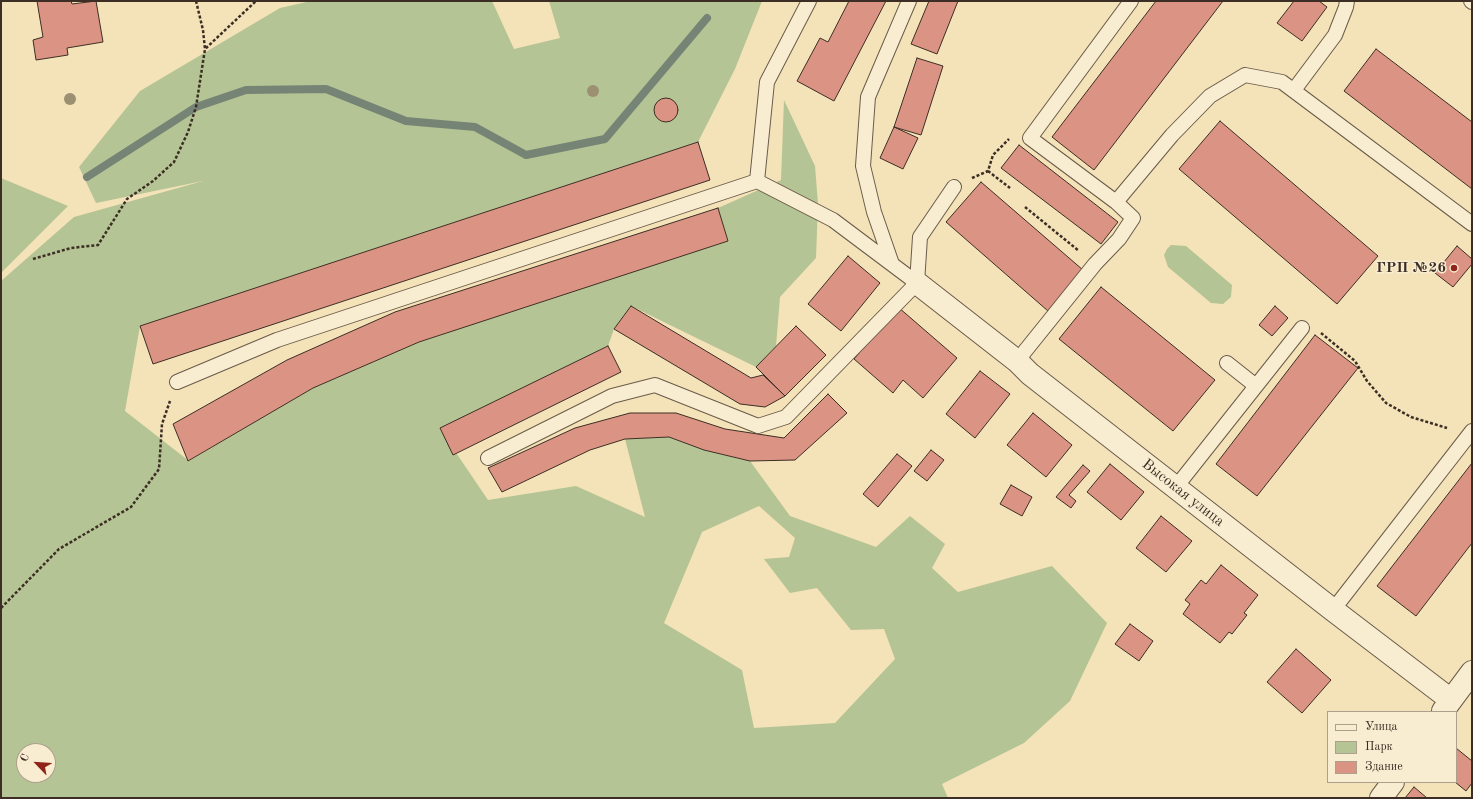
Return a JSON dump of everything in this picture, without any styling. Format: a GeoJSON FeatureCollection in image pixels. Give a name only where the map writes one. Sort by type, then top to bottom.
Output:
{"type":"FeatureCollection","features":[{"type":"Feature","properties":{"kind":"street","name":"Высокая улица"},"geometry":{"type":"LineString","coordinates":[[917,283],[1017,361],[1030,374],[1333,610],[1447,706]]}},
{"type":"Feature","properties":{"kind":"street"},"geometry":{"type":"LineString","coordinates":[[1447,706],[1472,672]]}},
{"type":"Feature","properties":{"kind":"street"},"geometry":{"type":"LineString","coordinates":[[1382,798],[1392,783]]}},
{"type":"Feature","properties":{"kind":"lane"},"geometry":{"type":"LineString","coordinates":[[757,181],[767,82],[809,1]]}},
{"type":"Feature","properties":{"kind":"lane"},"geometry":{"type":"LineString","coordinates":[[892,264],[874,212],[863,166],[868,97],[910,1]]}},
{"type":"Feature","properties":{"kind":"lane"},"geometry":{"type":"LineString","coordinates":[[1017,361],[1095,264],[1119,239],[1133,218],[1116,202],[1030,138],[1131,1]]}},
{"type":"Feature","properties":{"kind":"lane"},"geometry":{"type":"LineString","coordinates":[[1294,90],[1335,35],[1347,1]]}},
{"type":"Feature","properties":{"kind":"lane"},"geometry":{"type":"LineString","coordinates":[[1116,202],[1172,135],[1210,96],[1245,75],[1282,82],[1472,224]]}},
{"type":"Feature","properties":{"kind":"lane"},"geometry":{"type":"LineString","coordinates":[[177,382],[277,340],[757,181],[833,220],[917,283]]}},
{"type":"Feature","properties":{"kind":"lane"},"geometry":{"type":"LineString","coordinates":[[488,458],[612,396],[655,385],[758,426],[786,417],[917,283],[920,237],[954,187]]}},
{"type":"Feature","properties":{"kind":"lane"},"geometry":{"type":"LineString","coordinates":[[1176,487],[1302,328]]}},
{"type":"Feature","properties":{"kind":"lane"},"geometry":{"type":"LineString","coordinates":[[1227,363],[1256,386]]}},
{"type":"Feature","properties":{"kind":"lane"},"geometry":{"type":"LineString","coordinates":[[1333,610],[1470,433]]}},
{"type":"Feature","properties":{"kind":"path"},"geometry":{"type":"LineString","coordinates":[[33,260],[71,248],[98,245],[127,199],[153,181],[174,162],[188,132],[196,107],[205,49],[203,30],[196,1]]}},
{"type":"Feature","properties":{"kind":"path"},"geometry":{"type":"LineString","coordinates":[[205,49],[256,1]]}},
{"type":"Feature","properties":{"kind":"path"},"geometry":{"type":"LineString","coordinates":[[954,187],[988,171],[993,155],[1010,138],[1030,138]]}},
{"type":"Feature","properties":{"kind":"path"},"geometry":{"type":"LineString","coordinates":[[988,171],[1010,188]]}},
{"type":"Feature","properties":{"kind":"path"},"geometry":{"type":"LineString","coordinates":[[1025,207],[1095,264]]}},
{"type":"Feature","properties":{"kind":"path"},"geometry":{"type":"LineString","coordinates":[[1302,328],[1317,330],[1355,361],[1367,381],[1386,403],[1411,417],[1470,433]]}},
{"type":"Feature","properties":{"kind":"path"},"geometry":{"type":"LineString","coordinates":[[1,608],[59,549],[131,507],[159,469],[162,424],[177,382]]}},
{"type":"Feature","properties":{"kind":"green space"},"geometry":{"type":"Polygon","coordinates":[[[311,1],[492,1],[514,49],[560,38],[549,1],[762,1],[735,69],[698,142],[140,326],[125,411],[189,461],[313,388],[419,342],[728,241],[718,208],[781,180],[784,100],[815,166],[818,204],[816,258],[780,297],[776,346],[756,367],[631,306],[614,329],[608,346],[440,429],[488,500],[576,486],[645,517],[625,439],[669,437],[704,450],[750,461],[790,516],[876,547],[910,516],[945,544],[932,568],[958,592],[1052,566],[1107,623],[1070,701],[1024,743],[942,784],[948,798],[1,798],[1,281],[74,217],[203,181],[96,203],[79,167],[140,91],[280,8],[311,1]],[[759,506],[702,532],[664,623],[742,670],[754,728],[835,723],[895,659],[884,629],[851,630],[817,588],[790,593],[764,559],[789,557],[795,538],[759,506]]]}},
{"type":"Feature","properties":{"kind":"green space"},"geometry":{"type":"Polygon","coordinates":[[[1,178],[68,206],[1,273],[1,178]]]}},
{"type":"Feature","properties":{"kind":"green space"},"geometry":{"type":"Polygon","coordinates":[[[1171,245],[1186,246],[1232,285],[1231,297],[1223,304],[1211,303],[1168,267],[1164,255],[1171,245]]]}},
{"type":"Feature","properties":{"kind":"building"},"geometry":{"type":"Polygon","coordinates":[[[37,1],[71,1],[72,4],[96,1],[103,42],[67,48],[68,55],[36,60],[33,40],[43,37],[37,1]]]}},
{"type":"Feature","properties":{"kind":"building"},"geometry":{"type":"Polygon","coordinates":[[[849,1],[886,1],[834,101],[797,81],[820,38],[828,42],[849,1]]]}},
{"type":"Feature","properties":{"kind":"building"},"geometry":{"type":"Polygon","coordinates":[[[929,1],[958,1],[937,54],[911,44],[929,1]]]}},
{"type":"Feature","properties":{"kind":"building"},"geometry":{"type":"Polygon","coordinates":[[[1156,1],[1223,1],[1094,170],[1052,137],[1156,1]]]}},
{"type":"Feature","properties":{"kind":"building"},"geometry":{"type":"Polygon","coordinates":[[[1294,1],[1319,1],[1327,7],[1302,41],[1277,23],[1294,1]]]}},
{"type":"Feature","properties":{"kind":"building"},"geometry":{"type":"Polygon","coordinates":[[[1376,49],[1472,122],[1472,189],[1344,91],[1376,49]]]}},
{"type":"Feature","properties":{"kind":"building"},"geometry":{"type":"Polygon","coordinates":[[[917,58],[943,66],[921,135],[894,127],[917,58]]]}},
{"type":"Feature","properties":{"kind":"building"},"geometry":{"type":"Polygon","coordinates":[[[666,98],[674,102],[678,110],[674,118],[666,122],[658,118],[654,110],[658,102],[666,98]]]}},
{"type":"Feature","properties":{"kind":"building"},"geometry":{"type":"Polygon","coordinates":[[[1220,121],[1378,256],[1337,304],[1179,169],[1220,121]]]}},
{"type":"Feature","properties":{"kind":"building"},"geometry":{"type":"Polygon","coordinates":[[[894,127],[918,138],[903,169],[880,158],[894,127]]]}},
{"type":"Feature","properties":{"kind":"building"},"geometry":{"type":"Polygon","coordinates":[[[698,142],[710,180],[153,364],[140,326],[698,142]]]}},
{"type":"Feature","properties":{"kind":"building"},"geometry":{"type":"Polygon","coordinates":[[[1019,145],[1118,222],[1101,244],[1001,168],[1019,145]]]}},
{"type":"Feature","properties":{"kind":"building"},"geometry":{"type":"Polygon","coordinates":[[[981,182],[1083,270],[1048,311],[946,222],[981,182]]]}},
{"type":"Feature","properties":{"kind":"building"},"geometry":{"type":"Polygon","coordinates":[[[718,208],[728,241],[419,342],[313,388],[188,461],[173,424],[287,360],[395,312],[718,208]]]}},
{"type":"Feature","properties":{"kind":"building","name":"ГРП №26"},"geometry":{"type":"Polygon","coordinates":[[[1457,246],[1472,259],[1472,264],[1453,287],[1435,273],[1457,246]]]}},
{"type":"Feature","properties":{"kind":"building"},"geometry":{"type":"Polygon","coordinates":[[[848,256],[880,283],[841,331],[808,304],[848,256]]]}},
{"type":"Feature","properties":{"kind":"building"},"geometry":{"type":"Polygon","coordinates":[[[1101,287],[1215,380],[1173,431],[1059,339],[1101,287]]]}},
{"type":"Feature","properties":{"kind":"building"},"geometry":{"type":"Polygon","coordinates":[[[631,306],[751,378],[763,375],[785,396],[765,407],[740,404],[614,329],[631,306]]]}},
{"type":"Feature","properties":{"kind":"building"},"geometry":{"type":"Polygon","coordinates":[[[1275,306],[1288,318],[1272,336],[1259,325],[1275,306]]]}},
{"type":"Feature","properties":{"kind":"building"},"geometry":{"type":"Polygon","coordinates":[[[898,307],[957,358],[923,398],[903,380],[893,393],[854,359],[898,307]]]}},
{"type":"Feature","properties":{"kind":"building"},"geometry":{"type":"Polygon","coordinates":[[[796,326],[826,355],[785,396],[756,367],[796,326]]]}},
{"type":"Feature","properties":{"kind":"building"},"geometry":{"type":"Polygon","coordinates":[[[1315,335],[1358,368],[1257,496],[1216,464],[1315,335]]]}},
{"type":"Feature","properties":{"kind":"building"},"geometry":{"type":"Polygon","coordinates":[[[608,346],[621,372],[453,455],[440,428],[608,346]]]}},
{"type":"Feature","properties":{"kind":"building"},"geometry":{"type":"Polygon","coordinates":[[[980,371],[1010,394],[975,438],[946,414],[980,371]]]}},
{"type":"Feature","properties":{"kind":"building"},"geometry":{"type":"Polygon","coordinates":[[[828,394],[847,413],[795,460],[750,461],[704,450],[669,437],[625,439],[590,450],[502,492],[488,468],[575,428],[630,413],[676,413],[725,429],[784,438],[828,394]]]}},
{"type":"Feature","properties":{"kind":"building"},"geometry":{"type":"Polygon","coordinates":[[[1033,413],[1072,445],[1046,477],[1007,445],[1033,413]]]}},
{"type":"Feature","properties":{"kind":"building"},"geometry":{"type":"Polygon","coordinates":[[[931,450],[944,460],[927,481],[914,471],[931,450]]]}},
{"type":"Feature","properties":{"kind":"building"},"geometry":{"type":"Polygon","coordinates":[[[897,454],[912,466],[878,507],[863,494],[897,454]]]}},
{"type":"Feature","properties":{"kind":"building"},"geometry":{"type":"Polygon","coordinates":[[[1472,463],[1472,543],[1416,616],[1377,586],[1472,463]]]}},
{"type":"Feature","properties":{"kind":"building"},"geometry":{"type":"Polygon","coordinates":[[[1110,464],[1144,492],[1121,520],[1087,492],[1110,464]]]}},
{"type":"Feature","properties":{"kind":"building"},"geometry":{"type":"Polygon","coordinates":[[[1083,465],[1090,471],[1069,495],[1076,501],[1071,508],[1056,497],[1083,465]]]}},
{"type":"Feature","properties":{"kind":"building"},"geometry":{"type":"Polygon","coordinates":[[[1011,485],[1032,497],[1022,516],[1000,504],[1011,485]]]}},
{"type":"Feature","properties":{"kind":"building"},"geometry":{"type":"Polygon","coordinates":[[[1161,516],[1192,541],[1166,572],[1136,548],[1161,516]]]}},
{"type":"Feature","properties":{"kind":"building"},"geometry":{"type":"Polygon","coordinates":[[[1221,565],[1258,595],[1244,613],[1247,615],[1232,634],[1229,632],[1220,643],[1183,614],[1190,604],[1185,600],[1201,580],[1206,584],[1221,565]]]}},
{"type":"Feature","properties":{"kind":"building"},"geometry":{"type":"Polygon","coordinates":[[[1130,624],[1153,641],[1139,661],[1115,644],[1130,624]]]}},
{"type":"Feature","properties":{"kind":"building"},"geometry":{"type":"Polygon","coordinates":[[[1296,649],[1331,680],[1302,713],[1267,682],[1296,649]]]}},
{"type":"Feature","properties":{"kind":"building"},"geometry":{"type":"Polygon","coordinates":[[[1457,749],[1472,761],[1472,783],[1466,791],[1456,783],[1457,749]]]}},
{"type":"Feature","properties":{"kind":"building"},"geometry":{"type":"Polygon","coordinates":[[[1414,787],[1427,798],[1405,798],[1414,787]]]}},
{"type":"Feature","properties":{"kind":"waterway"},"geometry":{"type":"LineString","coordinates":[[87,177],[196,107],[246,90],[326,89],[406,121],[475,127],[526,155],[605,139],[707,18]]}},
{"type":"Feature","properties":{"kind":"place","name":"ГРП №26"},"geometry":{"type":"Point","coordinates":[1454,268]}}]}
